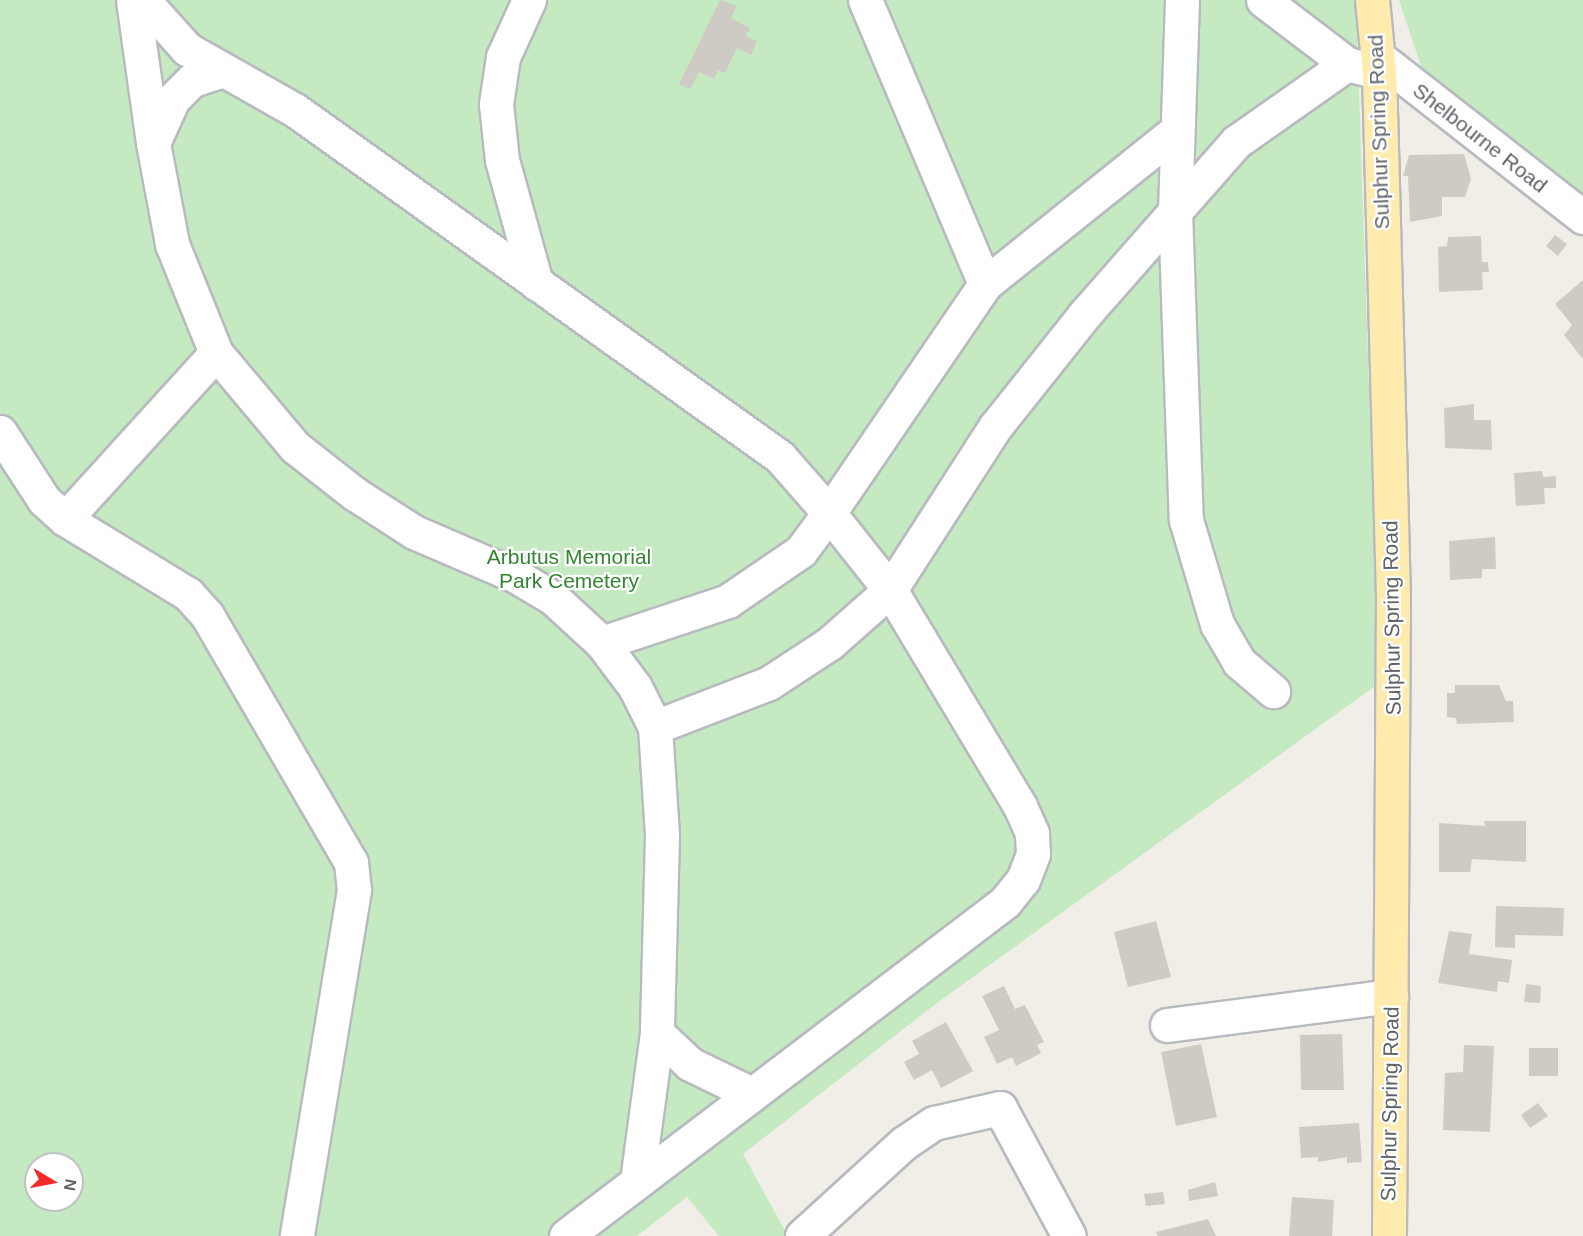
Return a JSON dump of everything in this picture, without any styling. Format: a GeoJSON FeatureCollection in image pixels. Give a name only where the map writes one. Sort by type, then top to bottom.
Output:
{"type":"FeatureCollection","features":[{"type":"Feature","properties":{"kind":"main road","name":"Sulphur Spring Road"},"geometry":{"type":"LineString","coordinates":[[1372,0],[1379,64],[1393,597],[1389,1236]]}},
{"type":"Feature","properties":{"kind":"street"},"geometry":{"type":"LineString","coordinates":[[133,0],[153,143],[172,244],[216,353],[295,447],[355,494],[414,532],[525,581],[602,643],[635,687],[655,727],[662,836],[657,1033],[637,1181]]}},
{"type":"Feature","properties":{"kind":"street"},"geometry":{"type":"LineString","coordinates":[[143,0],[187,49],[220,71],[296,110],[780,457],[829,513],[890,590],[1020,806],[1032,833],[1033,854],[1023,880],[1005,902],[566,1236]]}},
{"type":"Feature","properties":{"kind":"street"},"geometry":{"type":"LineString","coordinates":[[529,0],[503,57],[496,104],[502,160],[536,283]]}},
{"type":"Feature","properties":{"kind":"street"},"geometry":{"type":"LineString","coordinates":[[865,0],[985,284]]}},
{"type":"Feature","properties":{"kind":"street"},"geometry":{"type":"LineString","coordinates":[[1182,0],[1175,132],[1175,211],[1186,520],[1217,624],[1239,662],[1272,691]]}},
{"type":"Feature","properties":{"kind":"street"},"geometry":{"type":"LineString","coordinates":[[1263,0],[1347,64]]}},
{"type":"Feature","properties":{"kind":"street"},"geometry":{"type":"LineString","coordinates":[[655,727],[769,683],[830,643],[890,590],[995,427],[1175,211],[1236,142],[1347,64],[1379,64]]}},
{"type":"Feature","properties":{"kind":"street","name":"Shelbourne Road"},"geometry":{"type":"LineString","coordinates":[[1379,64],[1583,217]]}},
{"type":"Feature","properties":{"kind":"street"},"geometry":{"type":"LineString","coordinates":[[153,143],[172,99],[192,80],[220,71]]}},
{"type":"Feature","properties":{"kind":"street"},"geometry":{"type":"LineString","coordinates":[[602,643],[728,601],[801,551],[985,284],[1175,132]]}},
{"type":"Feature","properties":{"kind":"street"},"geometry":{"type":"LineString","coordinates":[[65,519],[216,353]]}},
{"type":"Feature","properties":{"kind":"street"},"geometry":{"type":"LineString","coordinates":[[0,432],[44,500],[65,519],[188,594],[207,615],[351,862],[354,890],[297,1236]]}},
{"type":"Feature","properties":{"kind":"street"},"geometry":{"type":"LineString","coordinates":[[1167,1025],[1391,996]]}},
{"type":"Feature","properties":{"kind":"street"},"geometry":{"type":"LineString","coordinates":[[657,1033],[690,1064],[752,1094]]}},
{"type":"Feature","properties":{"kind":"street"},"geometry":{"type":"LineString","coordinates":[[802,1236],[927,1128],[961,1113],[1000,1108],[1069,1236]]}},
{"type":"Feature","properties":{"kind":"green space","name":"Arbutus Memorial Park Cemetery"},"geometry":{"type":"Polygon","coordinates":[[[0,0],[1356,0],[1379,683],[933,1006],[743,1154],[788,1236],[719,1236],[687,1197],[637,1236],[0,1236],[0,0]]]}},
{"type":"Feature","properties":{"kind":"green space"},"geometry":{"type":"Polygon","coordinates":[[[1399,0],[1583,0],[1583,198],[1466,110],[1421,66],[1399,0]]]}},
{"type":"Feature","properties":{"kind":"building"},"geometry":{"type":"Polygon","coordinates":[[[720,0],[737,6],[731,18],[750,28],[746,36],[757,41],[751,55],[737,48],[725,73],[718,70],[714,79],[699,72],[690,89],[679,84],[720,0]]]}},
{"type":"Feature","properties":{"kind":"building"},"geometry":{"type":"Polygon","coordinates":[[[1464,154],[1471,179],[1465,197],[1442,197],[1442,216],[1410,222],[1408,176],[1403,176],[1409,155],[1464,154]]]}},
{"type":"Feature","properties":{"kind":"building"},"geometry":{"type":"Polygon","coordinates":[[[1555,235],[1567,244],[1558,256],[1546,246],[1555,235]]]}},
{"type":"Feature","properties":{"kind":"building"},"geometry":{"type":"Polygon","coordinates":[[[1481,236],[1482,262],[1488,262],[1489,272],[1482,272],[1483,290],[1439,292],[1438,247],[1447,246],[1448,237],[1481,236]]]}},
{"type":"Feature","properties":{"kind":"building"},"geometry":{"type":"Polygon","coordinates":[[[1583,280],[1583,359],[1564,335],[1572,325],[1555,304],[1583,280]]]}},
{"type":"Feature","properties":{"kind":"building"},"geometry":{"type":"Polygon","coordinates":[[[1474,404],[1474,420],[1491,420],[1492,450],[1445,448],[1444,408],[1474,404]]]}},
{"type":"Feature","properties":{"kind":"building"},"geometry":{"type":"Polygon","coordinates":[[[1542,471],[1543,477],[1556,476],[1556,488],[1544,488],[1545,504],[1516,506],[1514,473],[1542,471]]]}},
{"type":"Feature","properties":{"kind":"building"},"geometry":{"type":"Polygon","coordinates":[[[1495,537],[1496,569],[1482,569],[1482,578],[1450,580],[1449,541],[1495,537]]]}},
{"type":"Feature","properties":{"kind":"building"},"geometry":{"type":"Polygon","coordinates":[[[1455,685],[1499,685],[1506,701],[1513,701],[1514,722],[1457,724],[1456,718],[1447,717],[1447,693],[1455,693],[1455,685]]]}},
{"type":"Feature","properties":{"kind":"building"},"geometry":{"type":"Polygon","coordinates":[[[1484,821],[1526,821],[1526,862],[1472,859],[1470,872],[1439,872],[1439,823],[1485,826],[1484,821]]]}},
{"type":"Feature","properties":{"kind":"building"},"geometry":{"type":"Polygon","coordinates":[[[1496,906],[1564,908],[1563,936],[1515,935],[1515,948],[1495,947],[1496,906]]]}},
{"type":"Feature","properties":{"kind":"building"},"geometry":{"type":"Polygon","coordinates":[[[1156,921],[1171,977],[1128,987],[1114,932],[1156,921]]]}},
{"type":"Feature","properties":{"kind":"building"},"geometry":{"type":"Polygon","coordinates":[[[1449,931],[1472,934],[1469,954],[1512,960],[1509,983],[1498,981],[1497,992],[1438,983],[1449,931]]]}},
{"type":"Feature","properties":{"kind":"building"},"geometry":{"type":"Polygon","coordinates":[[[1526,984],[1541,986],[1540,1003],[1524,1002],[1526,984]]]}},
{"type":"Feature","properties":{"kind":"building"},"geometry":{"type":"Polygon","coordinates":[[[1004,986],[1015,1009],[1025,1005],[1044,1042],[1037,1045],[1041,1053],[1016,1066],[1012,1057],[997,1064],[984,1037],[999,1030],[982,996],[1004,986]]]}},
{"type":"Feature","properties":{"kind":"building"},"geometry":{"type":"Polygon","coordinates":[[[946,1022],[973,1071],[941,1088],[932,1070],[914,1080],[904,1062],[919,1054],[912,1041],[946,1022]]]}},
{"type":"Feature","properties":{"kind":"building"},"geometry":{"type":"Polygon","coordinates":[[[1342,1034],[1344,1090],[1301,1090],[1300,1035],[1342,1034]]]}},
{"type":"Feature","properties":{"kind":"building"},"geometry":{"type":"Polygon","coordinates":[[[1201,1044],[1217,1117],[1176,1126],[1161,1052],[1201,1044]]]}},
{"type":"Feature","properties":{"kind":"building"},"geometry":{"type":"Polygon","coordinates":[[[1464,1045],[1494,1046],[1490,1132],[1443,1130],[1445,1073],[1463,1072],[1464,1045]]]}},
{"type":"Feature","properties":{"kind":"building"},"geometry":{"type":"Polygon","coordinates":[[[1529,1048],[1558,1048],[1558,1076],[1529,1076],[1529,1048]]]}},
{"type":"Feature","properties":{"kind":"building"},"geometry":{"type":"Polygon","coordinates":[[[1538,1103],[1548,1116],[1530,1128],[1521,1115],[1538,1103]]]}},
{"type":"Feature","properties":{"kind":"building"},"geometry":{"type":"Polygon","coordinates":[[[1359,1123],[1362,1162],[1347,1163],[1347,1157],[1318,1162],[1318,1157],[1301,1158],[1299,1127],[1359,1123]]]}},
{"type":"Feature","properties":{"kind":"building"},"geometry":{"type":"Polygon","coordinates":[[[1215,1182],[1218,1196],[1189,1201],[1188,1190],[1215,1182]]]}},
{"type":"Feature","properties":{"kind":"building"},"geometry":{"type":"Polygon","coordinates":[[[1163,1192],[1165,1204],[1146,1206],[1144,1194],[1163,1192]]]}},
{"type":"Feature","properties":{"kind":"building"},"geometry":{"type":"Polygon","coordinates":[[[1292,1197],[1334,1200],[1332,1236],[1289,1236],[1292,1197]]]}},
{"type":"Feature","properties":{"kind":"building"},"geometry":{"type":"Polygon","coordinates":[[[1208,1219],[1216,1236],[1158,1236],[1156,1232],[1208,1219]]]}}]}
